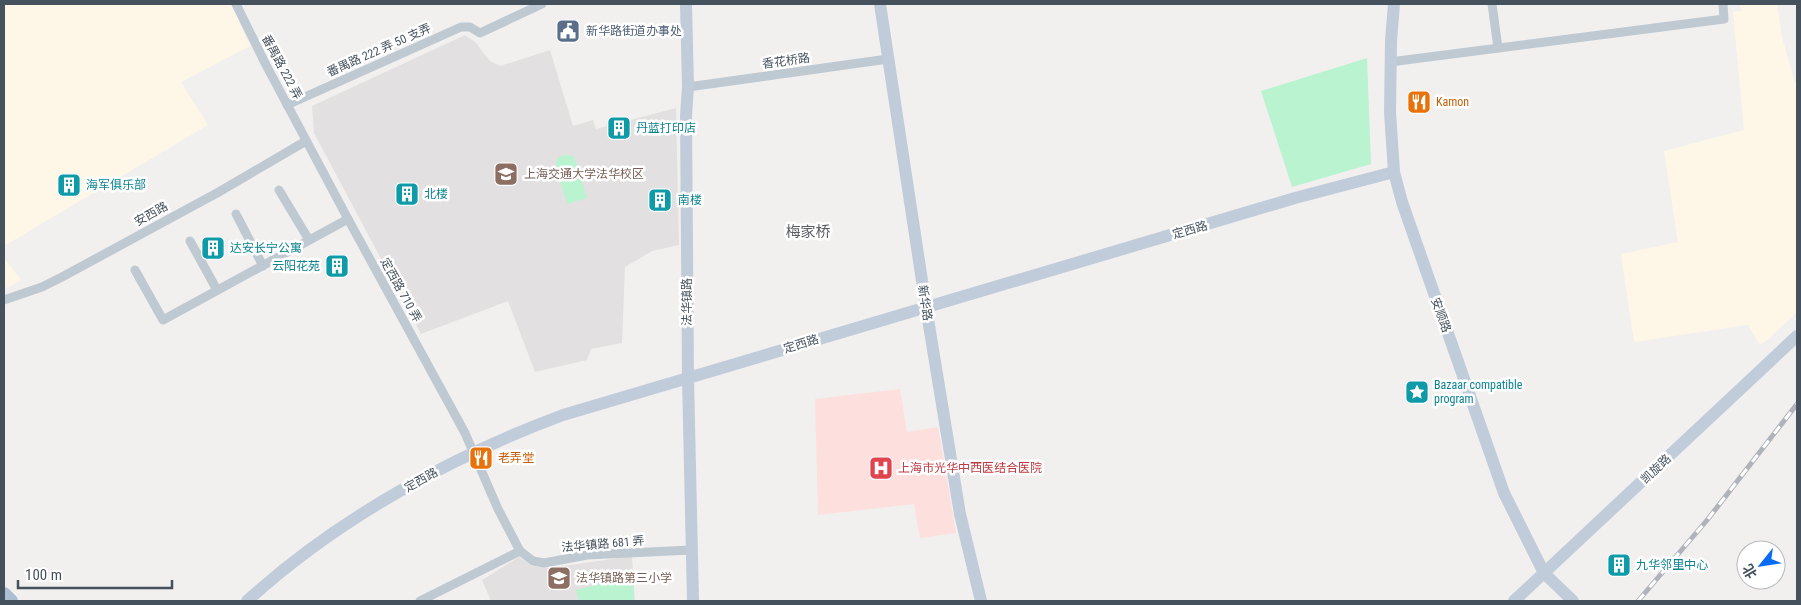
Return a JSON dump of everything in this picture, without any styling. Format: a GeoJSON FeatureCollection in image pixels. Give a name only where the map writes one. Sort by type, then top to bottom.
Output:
{"type":"FeatureCollection","features":[{"type":"Feature","properties":{"kind":"main road"},"geometry":{"type":"LineString","coordinates":[[4,594],[11,601]]}},
{"type":"Feature","properties":{"kind":"street","name":"番禺路 222 弄"},"geometry":{"type":"LineString","coordinates":[[236,4],[306,141]]}},
{"type":"Feature","properties":{"kind":"street","name":"番禺路 222 弄 50 支弄"},"geometry":{"type":"LineString","coordinates":[[288,105],[461,27],[470,27],[480,33],[542,4]]}},
{"type":"Feature","properties":{"kind":"street","name":"法华镇路"},"geometry":{"type":"LineString","coordinates":[[686,4],[688,87],[686,116],[688,378],[692,601]]}},
{"type":"Feature","properties":{"kind":"street","name":"新华路"},"geometry":{"type":"LineString","coordinates":[[880,4],[926,307],[960,514],[981,601]]}},
{"type":"Feature","properties":{"kind":"street","name":"安顺路"},"geometry":{"type":"LineString","coordinates":[[1394,4],[1390,62],[1390,112],[1394,172],[1402,202],[1504,493],[1544,574],[1573,601]]}},
{"type":"Feature","properties":{"kind":"street"},"geometry":{"type":"LineString","coordinates":[[1492,4],[1498,48]]}},
{"type":"Feature","properties":{"kind":"street"},"geometry":{"type":"LineString","coordinates":[[1390,62],[1724,19],[1723,4]]}},
{"type":"Feature","properties":{"kind":"street","name":"香花桥路"},"geometry":{"type":"LineString","coordinates":[[688,87],[888,60]]}},
{"type":"Feature","properties":{"kind":"street","name":"定西路 710 弄"},"geometry":{"type":"LineString","coordinates":[[306,141],[465,433],[498,509],[520,551]]}},
{"type":"Feature","properties":{"kind":"street","name":"安西路"},"geometry":{"type":"LineString","coordinates":[[4,300],[42,287],[62,277],[306,141]]}},
{"type":"Feature","properties":{"kind":"street","name":"定西路"},"geometry":{"type":"LineString","coordinates":[[247,601],[301,557],[363,514],[408,486],[473,452],[563,415],[1295,198],[1394,172]]}},
{"type":"Feature","properties":{"kind":"street"},"geometry":{"type":"LineString","coordinates":[[279,190],[309,240]]}},
{"type":"Feature","properties":{"kind":"street"},"geometry":{"type":"LineString","coordinates":[[236,214],[263,266]]}},
{"type":"Feature","properties":{"kind":"street"},"geometry":{"type":"LineString","coordinates":[[135,270],[163,320],[348,219]]}},
{"type":"Feature","properties":{"kind":"street"},"geometry":{"type":"LineString","coordinates":[[190,241],[217,290]]}},
{"type":"Feature","properties":{"kind":"street","name":"凯旋路"},"geometry":{"type":"LineString","coordinates":[[1514,601],[1797,336]]}},
{"type":"Feature","properties":{"kind":"street","name":"法华镇路 681 弄"},"geometry":{"type":"LineString","coordinates":[[520,551],[533,561],[544,563],[587,555],[692,550]]}},
{"type":"Feature","properties":{"kind":"street"},"geometry":{"type":"LineString","coordinates":[[420,601],[520,551]]}},
{"type":"Feature","properties":{"kind":"shaded area"},"geometry":{"type":"Polygon","coordinates":[[[4,4],[231,4],[250,46],[181,82],[208,125],[4,246],[4,4]]]}},
{"type":"Feature","properties":{"kind":"shaded area"},"geometry":{"type":"Polygon","coordinates":[[[1740,4],[1777,4],[1782,37],[1797,85],[1797,312],[1760,345],[1748,325],[1634,342],[1621,254],[1678,242],[1664,151],[1744,130],[1733,12],[1741,11],[1740,4]]]}},
{"type":"Feature","properties":{"kind":"shaded area","name":"上海交通大学法华校区"},"geometry":{"type":"Polygon","coordinates":[[[465,35],[475,42],[490,61],[500,66],[550,50],[573,126],[593,120],[596,129],[676,108],[679,245],[652,251],[625,267],[622,343],[591,349],[587,360],[535,372],[508,301],[421,334],[314,133],[312,106],[465,35]]]}},
{"type":"Feature","properties":{"kind":"shaded area"},"geometry":{"type":"Polygon","coordinates":[[[4,258],[21,280],[4,289],[4,258]]]}},
{"type":"Feature","properties":{"kind":"shaded area","name":"上海市光华中西医结合医院"},"geometry":{"type":"Polygon","coordinates":[[[900,389],[907,432],[938,427],[956,533],[920,538],[914,504],[818,515],[815,399],[900,389]]]}},
{"type":"Feature","properties":{"kind":"shaded area","name":"法华镇路第三小学"},"geometry":{"type":"Polygon","coordinates":[[[632,556],[635,601],[491,601],[482,580],[519,557],[532,566],[550,568],[632,556]]]}},
{"type":"Feature","properties":{"kind":"green space"},"geometry":{"type":"Polygon","coordinates":[[[1367,58],[1371,164],[1292,187],[1261,91],[1367,58]]]}},
{"type":"Feature","properties":{"kind":"green space"},"geometry":{"type":"Polygon","coordinates":[[[563,155],[574,156],[587,198],[567,204],[556,168],[557,159],[563,155]]]}},
{"type":"Feature","properties":{"kind":"green space"},"geometry":{"type":"Polygon","coordinates":[[[633,576],[634,601],[579,601],[576,590],[633,576]]]}},
{"type":"Feature","properties":{"kind":"railway"},"geometry":{"type":"LineString","coordinates":[[1638,601],[1708,519],[1797,404]]}},
{"type":"Feature","properties":{"kind":"place","name":"新华路街道办事处"},"geometry":{"type":"Point","coordinates":[568,31]}},
{"type":"Feature","properties":{"kind":"place","name":"Kamon"},"geometry":{"type":"Point","coordinates":[1419,102]}},
{"type":"Feature","properties":{"kind":"place","name":"丹蓝打印店"},"geometry":{"type":"Point","coordinates":[619,128]}},
{"type":"Feature","properties":{"kind":"place","name":"上海交通大学法华校区"},"geometry":{"type":"Point","coordinates":[506,174]}},
{"type":"Feature","properties":{"kind":"place","name":"海军俱乐部"},"geometry":{"type":"Point","coordinates":[69,185]}},
{"type":"Feature","properties":{"kind":"place","name":"北楼"},"geometry":{"type":"Point","coordinates":[407,194]}},
{"type":"Feature","properties":{"kind":"place","name":"南楼"},"geometry":{"type":"Point","coordinates":[660,200]}},
{"type":"Feature","properties":{"kind":"place","name":"达安长宁公寓"},"geometry":{"type":"Point","coordinates":[213,248]}},
{"type":"Feature","properties":{"kind":"place","name":"云阳花苑"},"geometry":{"type":"Point","coordinates":[337,266]}},
{"type":"Feature","properties":{"kind":"place","name":"Bazaar compatible program"},"geometry":{"type":"Point","coordinates":[1417,392]}},
{"type":"Feature","properties":{"kind":"place","name":"老弄堂"},"geometry":{"type":"Point","coordinates":[481,458]}},
{"type":"Feature","properties":{"kind":"place","name":"上海市光华中西医结合医院"},"geometry":{"type":"Point","coordinates":[881,468]}},
{"type":"Feature","properties":{"kind":"place","name":"九华邻里中心"},"geometry":{"type":"Point","coordinates":[1619,565]}},
{"type":"Feature","properties":{"kind":"place","name":"法华镇路第三小学"},"geometry":{"type":"Point","coordinates":[559,578]}},
{"type":"Feature","properties":{"kind":"district","name":"梅家桥"},"geometry":{"type":"Point","coordinates":[808,232]}}]}
